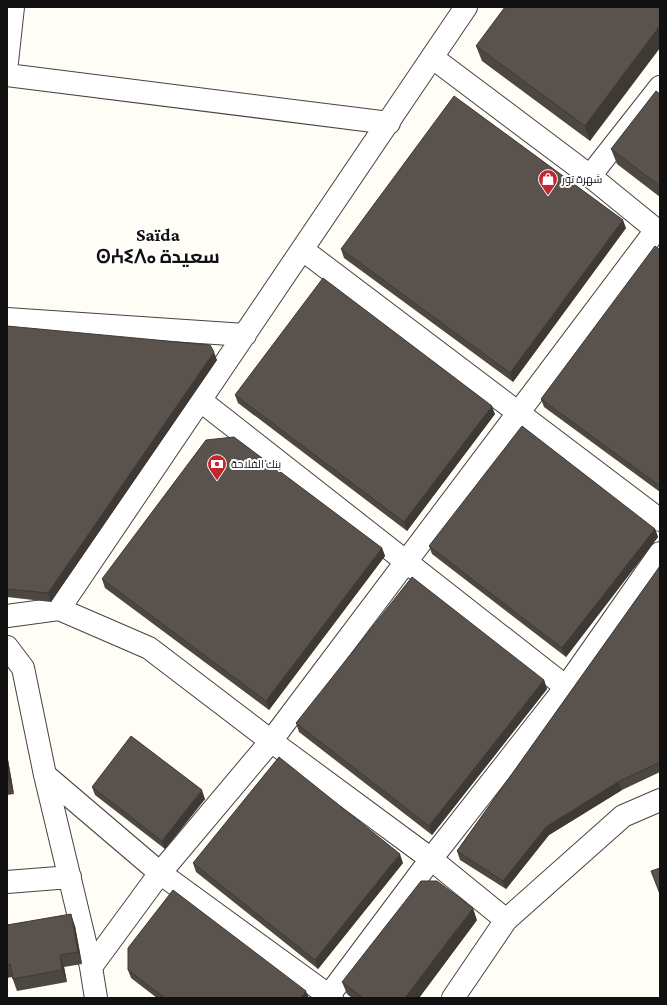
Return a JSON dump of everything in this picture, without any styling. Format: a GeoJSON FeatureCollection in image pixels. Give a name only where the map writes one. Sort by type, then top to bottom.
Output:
{"type":"FeatureCollection","features":[{"type":"Feature","properties":{"kind":"street"},"geometry":{"type":"LineString","coordinates":[[7,62],[13,7]]}},
{"type":"Feature","properties":{"kind":"street"},"geometry":{"type":"LineString","coordinates":[[59,609],[433,58],[466,7]]}},
{"type":"Feature","properties":{"kind":"street"},"geometry":{"type":"LineString","coordinates":[[91,967],[160,873],[271,741],[658,232],[590,176],[433,58]]}},
{"type":"Feature","properties":{"kind":"street"},"geometry":{"type":"LineString","coordinates":[[7,75],[389,123]]}},
{"type":"Feature","properties":{"kind":"street"},"geometry":{"type":"LineString","coordinates":[[590,176],[660,86]]}},
{"type":"Feature","properties":{"kind":"street"},"geometry":{"type":"LineString","coordinates":[[303,250],[519,415],[660,520]]}},
{"type":"Feature","properties":{"kind":"street"},"geometry":{"type":"LineString","coordinates":[[7,320],[245,335]]}},
{"type":"Feature","properties":{"kind":"street"},"geometry":{"type":"LineString","coordinates":[[201,400],[566,687]]}},
{"type":"Feature","properties":{"kind":"street"},"geometry":{"type":"LineString","coordinates":[[45,774],[160,873],[329,997],[431,859],[566,687],[660,553]]}},
{"type":"Feature","properties":{"kind":"street"},"geometry":{"type":"LineString","coordinates":[[7,616],[59,609],[149,648],[271,741],[431,859],[506,920]]}},
{"type":"Feature","properties":{"kind":"street"},"geometry":{"type":"LineString","coordinates":[[7,647],[24,668],[45,774],[91,967],[96,998]]}},
{"type":"Feature","properties":{"kind":"street"},"geometry":{"type":"LineString","coordinates":[[453,998],[506,920],[623,816],[660,800]]}},
{"type":"Feature","properties":{"kind":"street"},"geometry":{"type":"LineString","coordinates":[[7,882],[70,877]]}},
{"type":"Feature","properties":{"kind":"building"},"geometry":{"type":"Polygon","coordinates":[[[505,7],[660,7],[660,25],[585,126],[476,46],[505,7]]]}},
{"type":"Feature","properties":{"kind":"building"},"geometry":{"type":"Polygon","coordinates":[[[656,91],[660,94],[660,186],[611,149],[656,91]]]}},
{"type":"Feature","properties":{"kind":"building"},"geometry":{"type":"Polygon","coordinates":[[[454,96],[623,220],[510,373],[341,249],[454,96]]]}},
{"type":"Feature","properties":{"kind":"building"},"geometry":{"type":"Polygon","coordinates":[[[655,246],[660,250],[660,486],[541,399],[655,246]]]}},
{"type":"Feature","properties":{"kind":"building"},"geometry":{"type":"Polygon","coordinates":[[[323,278],[492,406],[404,522],[235,395],[323,278]]]}},
{"type":"Feature","properties":{"kind":"building"},"geometry":{"type":"Polygon","coordinates":[[[7,326],[210,345],[214,352],[48,593],[7,589],[7,326]]]}},
{"type":"Feature","properties":{"kind":"building"},"geometry":{"type":"Polygon","coordinates":[[[522,426],[655,529],[562,648],[429,546],[522,426]]]}},
{"type":"Feature","properties":{"kind":"building"},"geometry":{"type":"Polygon","coordinates":[[[234,437],[382,548],[266,701],[102,579],[206,440],[234,437]]]}},
{"type":"Feature","properties":{"kind":"building"},"geometry":{"type":"Polygon","coordinates":[[[660,566],[660,762],[618,782],[546,827],[503,881],[457,851],[660,566]]]}},
{"type":"Feature","properties":{"kind":"building"},"geometry":{"type":"Polygon","coordinates":[[[412,577],[544,680],[429,826],[296,723],[412,577]]]}},
{"type":"Feature","properties":{"kind":"building"},"geometry":{"type":"Polygon","coordinates":[[[131,736],[202,790],[162,841],[92,787],[131,736]]]}},
{"type":"Feature","properties":{"kind":"building"},"geometry":{"type":"Polygon","coordinates":[[[279,757],[400,854],[315,960],[193,863],[279,757]]]}},
{"type":"Feature","properties":{"kind":"building"},"geometry":{"type":"Polygon","coordinates":[[[660,868],[660,894],[651,871],[660,868]]]}},
{"type":"Feature","properties":{"kind":"building"},"geometry":{"type":"Polygon","coordinates":[[[421,881],[437,881],[473,908],[405,998],[363,998],[342,982],[421,881]]]}},
{"type":"Feature","properties":{"kind":"building"},"geometry":{"type":"Polygon","coordinates":[[[173,890],[306,991],[300,998],[165,998],[128,970],[128,948],[173,890]]]}},
{"type":"Feature","properties":{"kind":"building"},"geometry":{"type":"Polygon","coordinates":[[[71,914],[78,952],[60,955],[62,970],[13,979],[10,964],[7,965],[7,925],[71,914]]]}},
{"type":"Feature","properties":{"kind":"place","name":"شهرة تور"},"geometry":{"type":"Point","coordinates":[548,196]}},
{"type":"Feature","properties":{"kind":"place","name":"بنك الفلاحة"},"geometry":{"type":"Point","coordinates":[217,481]}},
{"type":"Feature","properties":{"kind":"district","name":"Saïda ⵙⵄⵉⴷⴰ سعيدة"},"geometry":{"type":"Point","coordinates":[158,245]}}]}
